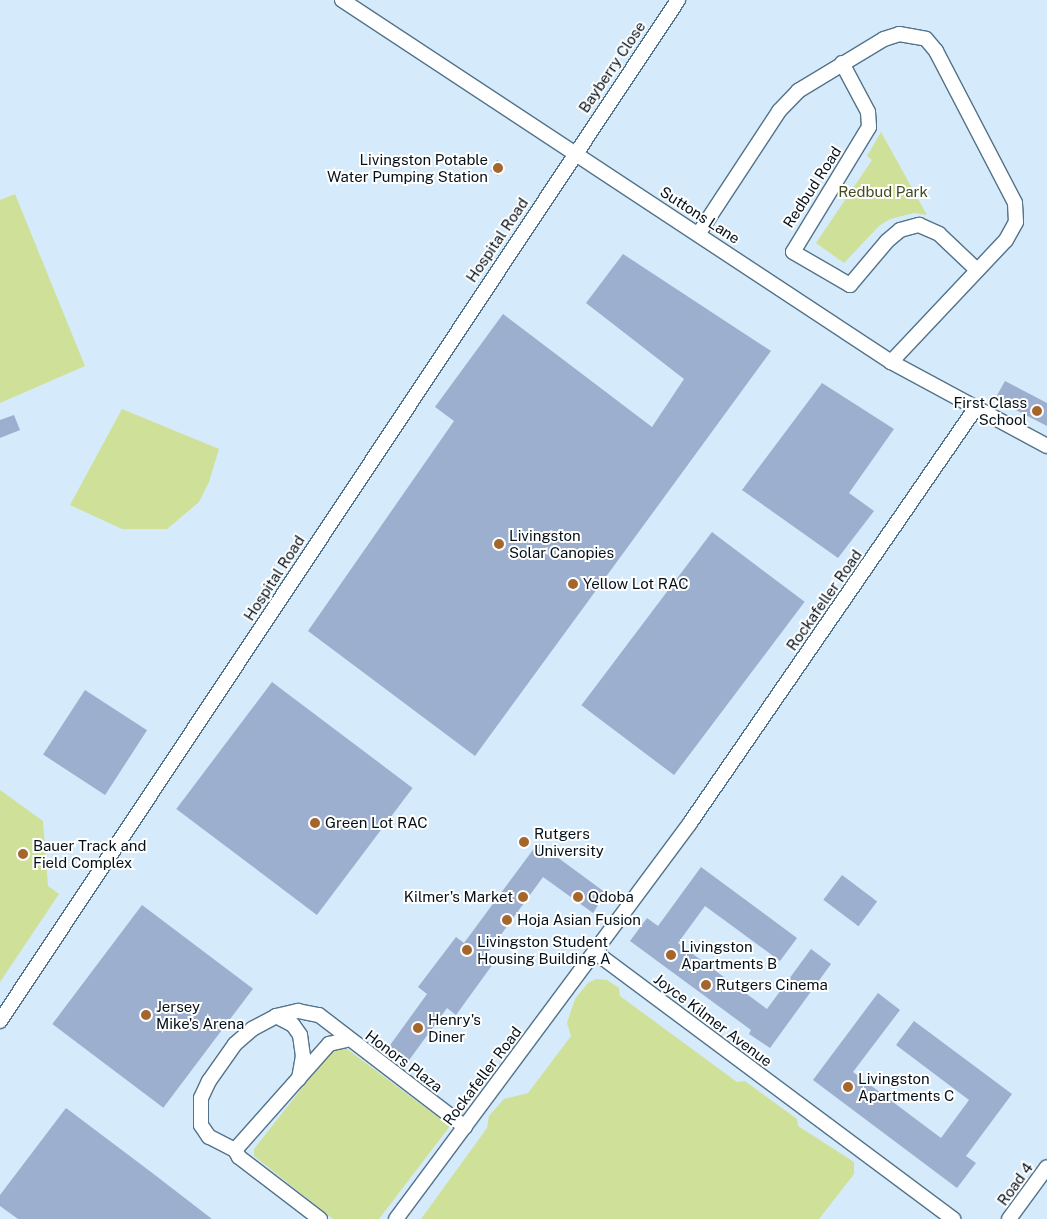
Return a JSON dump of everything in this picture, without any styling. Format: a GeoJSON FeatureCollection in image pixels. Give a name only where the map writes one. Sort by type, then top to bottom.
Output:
{"type":"FeatureCollection","features":[{"type":"Feature","properties":{"kind":"street","name":"Suttons Lane"},"geometry":{"type":"LineString","coordinates":[[342,0],[699,233],[891,362],[975,409],[1047,446]]}},
{"type":"Feature","properties":{"kind":"street","name":"Bayberry Close"},"geometry":{"type":"LineString","coordinates":[[574,153],[678,0]]}},
{"type":"Feature","properties":{"kind":"street"},"geometry":{"type":"LineString","coordinates":[[699,233],[779,111],[798,91],[842,63],[899,34],[926,39],[936,51],[1017,212],[1016,222],[1006,240],[891,362]]}},
{"type":"Feature","properties":{"kind":"street","name":"Redbud Road"},"geometry":{"type":"LineString","coordinates":[[842,63],[868,112],[869,127],[793,252],[850,285],[887,241],[900,230],[919,225],[939,234],[977,270]]}},
{"type":"Feature","properties":{"kind":"street","name":"Hospital Road"},"geometry":{"type":"LineString","coordinates":[[0,1021],[574,153]]}},
{"type":"Feature","properties":{"kind":"street","name":"Rockafeller Road"},"geometry":{"type":"LineString","coordinates":[[396,1219],[698,810],[975,409]]}},
{"type":"Feature","properties":{"kind":"street","name":"Joyce Kilmer Avenue"},"geometry":{"type":"LineString","coordinates":[[595,952],[953,1219]]}},
{"type":"Feature","properties":{"kind":"street","name":"Honors Plaza"},"geometry":{"type":"LineString","coordinates":[[320,1219],[239,1157],[235,1150],[209,1137],[200,1125],[200,1098],[235,1044],[252,1029],[276,1016],[298,1011],[319,1016],[346,1040],[465,1127]]}},
{"type":"Feature","properties":{"kind":"street"},"geometry":{"type":"LineString","coordinates":[[276,1016],[293,1025],[300,1035],[303,1056],[298,1081]]}},
{"type":"Feature","properties":{"kind":"street","name":"Honors Plaza"},"geometry":{"type":"LineString","coordinates":[[235,1150],[329,1044],[346,1040]]}},
{"type":"Feature","properties":{"kind":"street","name":"Road 4"},"geometry":{"type":"LineString","coordinates":[[1009,1219],[1047,1168]]}},
{"type":"Feature","properties":{"kind":"green space","name":"Redbud Park"},"geometry":{"type":"Polygon","coordinates":[[[881,132],[927,215],[914,213],[890,219],[879,226],[844,263],[816,243],[872,160],[867,156],[881,132]]]}},
{"type":"Feature","properties":{"kind":"green space"},"geometry":{"type":"Polygon","coordinates":[[[15,194],[85,366],[0,403],[0,200],[15,194]]]}},
{"type":"Feature","properties":{"kind":"green space"},"geometry":{"type":"Polygon","coordinates":[[[122,409],[219,449],[209,482],[199,502],[167,529],[122,529],[70,505],[122,409]]]}},
{"type":"Feature","properties":{"kind":"green space","name":"Bauer Track and Field Complex"},"geometry":{"type":"Polygon","coordinates":[[[0,790],[43,821],[48,886],[59,894],[0,982],[0,790]]]}},
{"type":"Feature","properties":{"kind":"green space"},"geometry":{"type":"Polygon","coordinates":[[[596,979],[607,980],[619,988],[620,996],[737,1082],[745,1081],[797,1119],[798,1126],[854,1162],[854,1174],[819,1219],[421,1219],[487,1128],[489,1116],[504,1099],[528,1093],[571,1036],[567,1023],[575,999],[588,983],[596,979]]]}},
{"type":"Feature","properties":{"kind":"green space"},"geometry":{"type":"Polygon","coordinates":[[[347,1049],[450,1126],[379,1219],[333,1219],[254,1156],[254,1149],[331,1051],[347,1049]]]}},
{"type":"Feature","properties":{"kind":"building","name":"Livingston Potable Water Pumping Station"},"geometry":{"type":"Polygon","coordinates":[[[497,160],[505,165],[498,176],[490,171],[497,160]]]}},
{"type":"Feature","properties":{"kind":"building","name":"Livingston Solar Canopies"},"geometry":{"type":"Polygon","coordinates":[[[623,254],[771,351],[475,756],[308,631],[454,421],[435,407],[503,314],[652,427],[684,379],[586,303],[623,254]]]}},
{"type":"Feature","properties":{"kind":"building"},"geometry":{"type":"Polygon","coordinates":[[[1005,381],[1047,403],[1047,426],[995,399],[1005,381]]]}},
{"type":"Feature","properties":{"kind":"building"},"geometry":{"type":"Polygon","coordinates":[[[822,383],[894,429],[849,493],[874,511],[838,558],[742,490],[822,383]]]}},
{"type":"Feature","properties":{"kind":"building"},"geometry":{"type":"Polygon","coordinates":[[[14,415],[20,430],[0,438],[0,420],[14,415]]]}},
{"type":"Feature","properties":{"kind":"building"},"geometry":{"type":"Polygon","coordinates":[[[712,532],[805,602],[674,775],[581,705],[712,532]]]}},
{"type":"Feature","properties":{"kind":"building"},"geometry":{"type":"Polygon","coordinates":[[[272,682],[413,788],[317,915],[176,809],[272,682]]]}},
{"type":"Feature","properties":{"kind":"building"},"geometry":{"type":"Polygon","coordinates":[[[85,690],[147,730],[105,795],[43,755],[85,690]]]}},
{"type":"Feature","properties":{"kind":"building","name":"Livingston Student Housing Building A"},"geometry":{"type":"Polygon","coordinates":[[[538,843],[606,893],[593,913],[543,877],[484,958],[493,964],[456,1015],[447,1008],[407,1063],[388,1048],[427,994],[418,987],[456,937],[464,943],[538,843]]]}},
{"type":"Feature","properties":{"kind":"building","name":"Livingston Apartments B"},"geometry":{"type":"Polygon","coordinates":[[[701,867],[797,938],[780,961],[705,906],[678,943],[767,1009],[811,949],[831,964],[770,1048],[749,1034],[751,1030],[630,941],[647,918],[658,926],[701,867]]]}},
{"type":"Feature","properties":{"kind":"building"},"geometry":{"type":"Polygon","coordinates":[[[842,875],[877,901],[858,926],[823,900],[842,875]]]}},
{"type":"Feature","properties":{"kind":"building","name":"Jersey Mike's Arena"},"geometry":{"type":"Polygon","coordinates":[[[142,905],[253,989],[163,1108],[52,1024],[142,905]]]}},
{"type":"Feature","properties":{"kind":"building","name":"Livingston Apartments C"},"geometry":{"type":"Polygon","coordinates":[[[878,993],[900,1010],[853,1072],[941,1138],[969,1100],[896,1045],[914,1021],[1012,1094],[966,1156],[976,1163],[957,1188],[813,1080],[878,993]]]}},
{"type":"Feature","properties":{"kind":"building"},"geometry":{"type":"Polygon","coordinates":[[[66,1108],[212,1219],[18,1219],[0,1206],[0,1195],[66,1108]]]}},
{"type":"Feature","properties":{"kind":"place","name":"Livingston Potable Water Pumping Station"},"geometry":{"type":"Point","coordinates":[498,168]}},
{"type":"Feature","properties":{"kind":"place","name":"First Class School"},"geometry":{"type":"Point","coordinates":[1037,411]}},
{"type":"Feature","properties":{"kind":"place","name":"Livingston Solar Canopies"},"geometry":{"type":"Point","coordinates":[499,544]}},
{"type":"Feature","properties":{"kind":"place","name":"Yellow Lot RAC"},"geometry":{"type":"Point","coordinates":[573,584]}},
{"type":"Feature","properties":{"kind":"place","name":"Green Lot RAC"},"geometry":{"type":"Point","coordinates":[315,823]}},
{"type":"Feature","properties":{"kind":"place","name":"Rutgers University"},"geometry":{"type":"Point","coordinates":[524,842]}},
{"type":"Feature","properties":{"kind":"place","name":"Bauer Track and Field Complex"},"geometry":{"type":"Point","coordinates":[23,854]}},
{"type":"Feature","properties":{"kind":"place","name":"Kilmer's Market"},"geometry":{"type":"Point","coordinates":[523,897]}},
{"type":"Feature","properties":{"kind":"place","name":"Qdoba"},"geometry":{"type":"Point","coordinates":[578,897]}},
{"type":"Feature","properties":{"kind":"place","name":"Hoja Asian Fusion"},"geometry":{"type":"Point","coordinates":[507,920]}},
{"type":"Feature","properties":{"kind":"place","name":"Livingston Student Housing Building A"},"geometry":{"type":"Point","coordinates":[467,950]}},
{"type":"Feature","properties":{"kind":"place","name":"Livingston Apartments B"},"geometry":{"type":"Point","coordinates":[671,955]}},
{"type":"Feature","properties":{"kind":"place","name":"Rutgers Cinema"},"geometry":{"type":"Point","coordinates":[706,985]}},
{"type":"Feature","properties":{"kind":"place","name":"Jersey Mike's Arena"},"geometry":{"type":"Point","coordinates":[146,1015]}},
{"type":"Feature","properties":{"kind":"place","name":"Henry's Diner"},"geometry":{"type":"Point","coordinates":[418,1028]}},
{"type":"Feature","properties":{"kind":"place","name":"Livingston Apartments C"},"geometry":{"type":"Point","coordinates":[848,1087]}}]}
